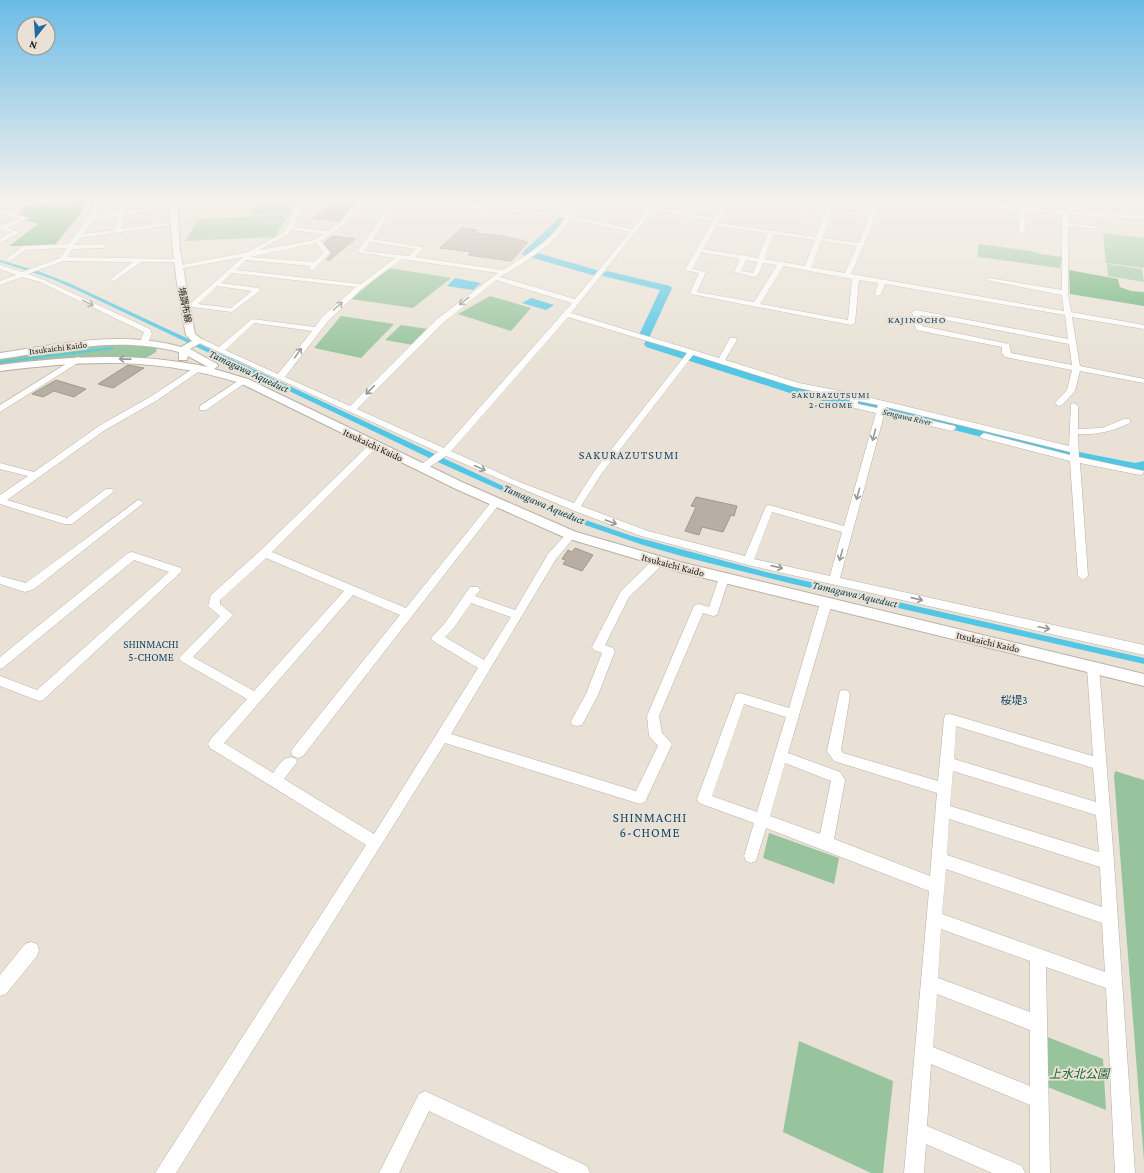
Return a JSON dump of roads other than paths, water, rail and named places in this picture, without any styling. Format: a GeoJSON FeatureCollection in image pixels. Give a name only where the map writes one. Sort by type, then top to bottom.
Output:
{"type":"FeatureCollection","features":[{"type":"Feature","properties":{"kind":"main road","name":"境調布線"},"geometry":{"type":"LineString","coordinates":[[176,253],[177,264],[188,306],[191,335],[198,341]]}},
{"type":"Feature","properties":{"kind":"main road"},"geometry":{"type":"LineString","coordinates":[[162,362],[177,358],[185,349],[198,341]]}},
{"type":"Feature","properties":{"kind":"main road","name":"Itsukaichi Kaido"},"geometry":{"type":"LineString","coordinates":[[0,356],[89,344],[144,342],[163,344],[185,349],[228,376]]}},
{"type":"Feature","properties":{"kind":"main road"},"geometry":{"type":"LineString","coordinates":[[144,360],[161,352],[163,344]]}},
{"type":"Feature","properties":{"kind":"main road"},"geometry":{"type":"LineString","coordinates":[[185,349],[183,359],[196,367]]}},
{"type":"Feature","properties":{"kind":"main road","name":"Itsukaichi Kaido"},"geometry":{"type":"LineString","coordinates":[[0,368],[80,359],[144,360],[196,367],[244,382],[374,445],[426,466],[496,502],[571,535],[659,561],[724,578],[1144,680]]}},
{"type":"Feature","properties":{"kind":"street"},"geometry":{"type":"LineString","coordinates":[[8,260],[17,253]]}},
{"type":"Feature","properties":{"kind":"street"},"geometry":{"type":"LineString","coordinates":[[62,259],[67,253]]}},
{"type":"Feature","properties":{"kind":"street"},"geometry":{"type":"LineString","coordinates":[[188,306],[250,253]]}},
{"type":"Feature","properties":{"kind":"street"},"geometry":{"type":"LineString","coordinates":[[0,283],[62,259],[140,260],[177,264],[257,253]]}},
{"type":"Feature","properties":{"kind":"street"},"geometry":{"type":"LineString","coordinates":[[300,279],[327,253]]}},
{"type":"Feature","properties":{"kind":"street"},"geometry":{"type":"LineString","coordinates":[[366,253],[452,263],[504,272]]}},
{"type":"Feature","properties":{"kind":"street"},"geometry":{"type":"LineString","coordinates":[[410,258],[416,253]]}},
{"type":"Feature","properties":{"kind":"street"},"geometry":{"type":"LineString","coordinates":[[352,409],[440,321],[504,272],[533,253]]}},
{"type":"Feature","properties":{"kind":"street"},"geometry":{"type":"LineString","coordinates":[[426,466],[444,453],[567,314],[616,253]]}},
{"type":"Feature","properties":{"kind":"street"},"geometry":{"type":"LineString","coordinates":[[697,253],[688,270],[703,272],[692,293],[851,323],[856,277]]}},
{"type":"Feature","properties":{"kind":"street"},"geometry":{"type":"LineString","coordinates":[[714,253],[1144,327]]}},
{"type":"Feature","properties":{"kind":"street"},"geometry":{"type":"LineString","coordinates":[[744,258],[737,272],[755,275],[764,253]]}},
{"type":"Feature","properties":{"kind":"street"},"geometry":{"type":"LineString","coordinates":[[807,269],[814,253]]}},
{"type":"Feature","properties":{"kind":"street"},"geometry":{"type":"LineString","coordinates":[[847,276],[858,253]]}},
{"type":"Feature","properties":{"kind":"street"},"geometry":{"type":"LineString","coordinates":[[1059,403],[1071,391],[1074,383],[1076,368],[1067,314],[1064,253]]}},
{"type":"Feature","properties":{"kind":"street"},"geometry":{"type":"LineString","coordinates":[[246,255],[316,264]]}},
{"type":"Feature","properties":{"kind":"street"},"geometry":{"type":"LineString","coordinates":[[280,377],[316,329],[362,286],[400,257]]}},
{"type":"Feature","properties":{"kind":"street"},"geometry":{"type":"LineString","coordinates":[[114,279],[140,260]]}},
{"type":"Feature","properties":{"kind":"street"},"geometry":{"type":"LineString","coordinates":[[756,305],[781,264]]}},
{"type":"Feature","properties":{"kind":"street"},"geometry":{"type":"LineString","coordinates":[[0,268],[26,274],[148,332],[144,342]]}},
{"type":"Feature","properties":{"kind":"street"},"geometry":{"type":"LineString","coordinates":[[229,271],[362,286]]}},
{"type":"Feature","properties":{"kind":"street"},"geometry":{"type":"LineString","coordinates":[[496,278],[576,302]]}},
{"type":"Feature","properties":{"kind":"street"},"geometry":{"type":"LineString","coordinates":[[989,280],[1065,293]]}},
{"type":"Feature","properties":{"kind":"street"},"geometry":{"type":"LineString","coordinates":[[878,294],[882,282]]}},
{"type":"Feature","properties":{"kind":"street"},"geometry":{"type":"LineString","coordinates":[[188,306],[232,310],[258,290],[214,284]]}},
{"type":"Feature","properties":{"kind":"street"},"geometry":{"type":"LineString","coordinates":[[1071,342],[916,312],[919,328],[1006,346],[1006,353],[1008,355],[1144,381]]}},
{"type":"Feature","properties":{"kind":"street"},"geometry":{"type":"LineString","coordinates":[[567,314],[689,356],[721,361],[854,401],[1074,454],[1140,472]]}},
{"type":"Feature","properties":{"kind":"street"},"geometry":{"type":"LineString","coordinates":[[221,350],[252,321],[316,329]]}},
{"type":"Feature","properties":{"kind":"street"},"geometry":{"type":"LineString","coordinates":[[721,361],[733,340]]}},
{"type":"Feature","properties":{"kind":"street"},"geometry":{"type":"LineString","coordinates":[[198,341],[352,409],[444,453],[514,484],[645,534],[748,561],[834,581],[1144,650]]}},
{"type":"Feature","properties":{"kind":"street"},"geometry":{"type":"LineString","coordinates":[[574,508],[598,472],[689,356]]}},
{"type":"Feature","properties":{"kind":"street"},"geometry":{"type":"LineString","coordinates":[[0,409],[80,359]]}},
{"type":"Feature","properties":{"kind":"street"},"geometry":{"type":"LineString","coordinates":[[0,501],[102,428],[153,399],[196,367]]}},
{"type":"Feature","properties":{"kind":"street"},"geometry":{"type":"LineString","coordinates":[[203,408],[244,382]]}},
{"type":"Feature","properties":{"kind":"street"},"geometry":{"type":"LineString","coordinates":[[1074,406],[1074,454],[1083,576]]}},
{"type":"Feature","properties":{"kind":"street"},"geometry":{"type":"LineString","coordinates":[[834,581],[882,408]]}},
{"type":"Feature","properties":{"kind":"street"},"geometry":{"type":"LineString","coordinates":[[1074,431],[1097,433],[1108,431],[1127,421]]}},
{"type":"Feature","properties":{"kind":"street"},"geometry":{"type":"LineString","coordinates":[[255,698],[186,658],[227,615],[214,606],[215,598],[266,553],[374,445]]}},
{"type":"Feature","properties":{"kind":"street"},"geometry":{"type":"LineString","coordinates":[[0,466],[35,475]]}},
{"type":"Feature","properties":{"kind":"street"},"geometry":{"type":"LineString","coordinates":[[0,501],[68,522],[109,491]]}},
{"type":"Feature","properties":{"kind":"street"},"geometry":{"type":"LineString","coordinates":[[275,781],[496,502]]}},
{"type":"Feature","properties":{"kind":"street"},"geometry":{"type":"LineString","coordinates":[[0,580],[25,588],[30,586],[138,503]]}},
{"type":"Feature","properties":{"kind":"street"},"geometry":{"type":"LineString","coordinates":[[748,561],[769,508],[848,530]]}},
{"type":"Feature","properties":{"kind":"street"},"geometry":{"type":"LineString","coordinates":[[165,1173],[376,843],[518,615],[552,557],[571,535]]}},
{"type":"Feature","properties":{"kind":"street"},"geometry":{"type":"LineString","coordinates":[[266,553],[407,613]]}},
{"type":"Feature","properties":{"kind":"street"},"geometry":{"type":"LineString","coordinates":[[0,664],[132,556],[177,571],[39,696],[0,681]]}},
{"type":"Feature","properties":{"kind":"street"},"geometry":{"type":"LineString","coordinates":[[577,721],[592,695],[609,651],[598,647],[626,594],[659,561]]}},
{"type":"Feature","properties":{"kind":"street"},"geometry":{"type":"LineString","coordinates":[[442,737],[640,798],[665,744],[656,736],[653,716],[699,608],[713,612],[724,578]]}},
{"type":"Feature","properties":{"kind":"street"},"geometry":{"type":"LineString","coordinates":[[351,590],[215,744],[376,843]]}},
{"type":"Feature","properties":{"kind":"street"},"geometry":{"type":"LineString","coordinates":[[486,667],[437,638],[449,626],[471,594],[518,615]]}},
{"type":"Feature","properties":{"kind":"street"},"geometry":{"type":"LineString","coordinates":[[751,856],[782,756],[792,714],[826,603]]}},
{"type":"Feature","properties":{"kind":"street"},"geometry":{"type":"LineString","coordinates":[[1093,667],[1107,862],[1125,1173]]}},
{"type":"Feature","properties":{"kind":"street"},"geometry":{"type":"LineString","coordinates":[[844,695],[834,752],[839,757],[944,789]]}},
{"type":"Feature","properties":{"kind":"street"},"geometry":{"type":"LineString","coordinates":[[792,714],[740,698],[704,799],[826,843],[936,886]]}},
{"type":"Feature","properties":{"kind":"street"},"geometry":{"type":"LineString","coordinates":[[914,1173],[950,719],[1100,764]]}},
{"type":"Feature","properties":{"kind":"street"},"geometry":{"type":"LineString","coordinates":[[782,756],[835,776],[838,780],[826,843]]}},
{"type":"Feature","properties":{"kind":"street"},"geometry":{"type":"LineString","coordinates":[[946,763],[1103,811]]}},
{"type":"Feature","properties":{"kind":"street"},"geometry":{"type":"LineString","coordinates":[[942,810],[1107,862]]}},
{"type":"Feature","properties":{"kind":"street"},"geometry":{"type":"LineString","coordinates":[[939,860],[1110,918]]}},
{"type":"Feature","properties":{"kind":"street"},"geometry":{"type":"LineString","coordinates":[[934,918],[1114,983]]}},
{"type":"Feature","properties":{"kind":"street"},"geometry":{"type":"LineString","coordinates":[[0,988],[32,950]]}},
{"type":"Feature","properties":{"kind":"street"},"geometry":{"type":"LineString","coordinates":[[1038,955],[1040,1173]]}},
{"type":"Feature","properties":{"kind":"street"},"geometry":{"type":"LineString","coordinates":[[928,983],[1038,1024]]}},
{"type":"Feature","properties":{"kind":"street"},"geometry":{"type":"LineString","coordinates":[[923,1052],[1039,1099]]}},
{"type":"Feature","properties":{"kind":"street"},"geometry":{"type":"LineString","coordinates":[[389,1173],[425,1100],[580,1173]]}},
{"type":"Feature","properties":{"kind":"street"},"geometry":{"type":"LineString","coordinates":[[917,1131],[1015,1173]]}},
{"type":"Feature","properties":{"kind":"water","name":"Tamagawa Aqueduct"},"geometry":{"type":"Polygon","coordinates":[[[0,260],[38,271],[71,284],[562,512],[632,536],[766,572],[1144,658],[1144,664],[793,584],[685,557],[643,545],[559,516],[440,463],[77,290],[52,279],[0,262],[0,260]]]}},
{"type":"Feature","properties":{"kind":"water"},"geometry":{"type":"Polygon","coordinates":[[[455,278],[481,283],[473,290],[447,286],[455,278]]]}},
{"type":"Feature","properties":{"kind":"water"},"geometry":{"type":"Polygon","coordinates":[[[531,298],[554,305],[546,310],[522,303],[531,298]]]}},
{"type":"Feature","properties":{"kind":"waterway","name":"Sengawa River"},"geometry":{"type":"LineString","coordinates":[[527,253],[596,273]]}},
{"type":"Feature","properties":{"kind":"waterway","name":"Sengawa River"},"geometry":{"type":"LineString","coordinates":[[607,274],[666,288],[656,311]]}},
{"type":"Feature","properties":{"kind":"waterway","name":"Sengawa River"},"geometry":{"type":"LineString","coordinates":[[645,335],[654,314]]}},
{"type":"Feature","properties":{"kind":"waterway","name":"Sengawa River"},"geometry":{"type":"LineString","coordinates":[[650,344],[801,392],[946,424],[1084,458],[1135,468],[1144,466]]}},
{"type":"Feature","properties":{"kind":"waterway"},"geometry":{"type":"LineString","coordinates":[[0,362],[113,348]]}},
{"type":"Feature","properties":{"kind":"district","name":"KAJINOCHO"},"geometry":{"type":"Point","coordinates":[917,319]}},
{"type":"Feature","properties":{"kind":"district","name":"SAKURAZUTSUMI 2-CHOME"},"geometry":{"type":"Point","coordinates":[831,400]}},
{"type":"Feature","properties":{"kind":"district","name":"SAKURAZUTSUMI"},"geometry":{"type":"Point","coordinates":[629,455]}},
{"type":"Feature","properties":{"kind":"district","name":"SHINMACHI 5-CHOME"},"geometry":{"type":"Point","coordinates":[151,650]}},
{"type":"Feature","properties":{"kind":"district","name":"桜堤3"},"geometry":{"type":"Point","coordinates":[1014,700]}},
{"type":"Feature","properties":{"kind":"district","name":"SHINMACHI 6-CHOME"},"geometry":{"type":"Point","coordinates":[650,824]}},
{"type":"Feature","properties":{"kind":"park label","name":"上水北公園"},"geometry":{"type":"Point","coordinates":[1079,1074]}}]}
